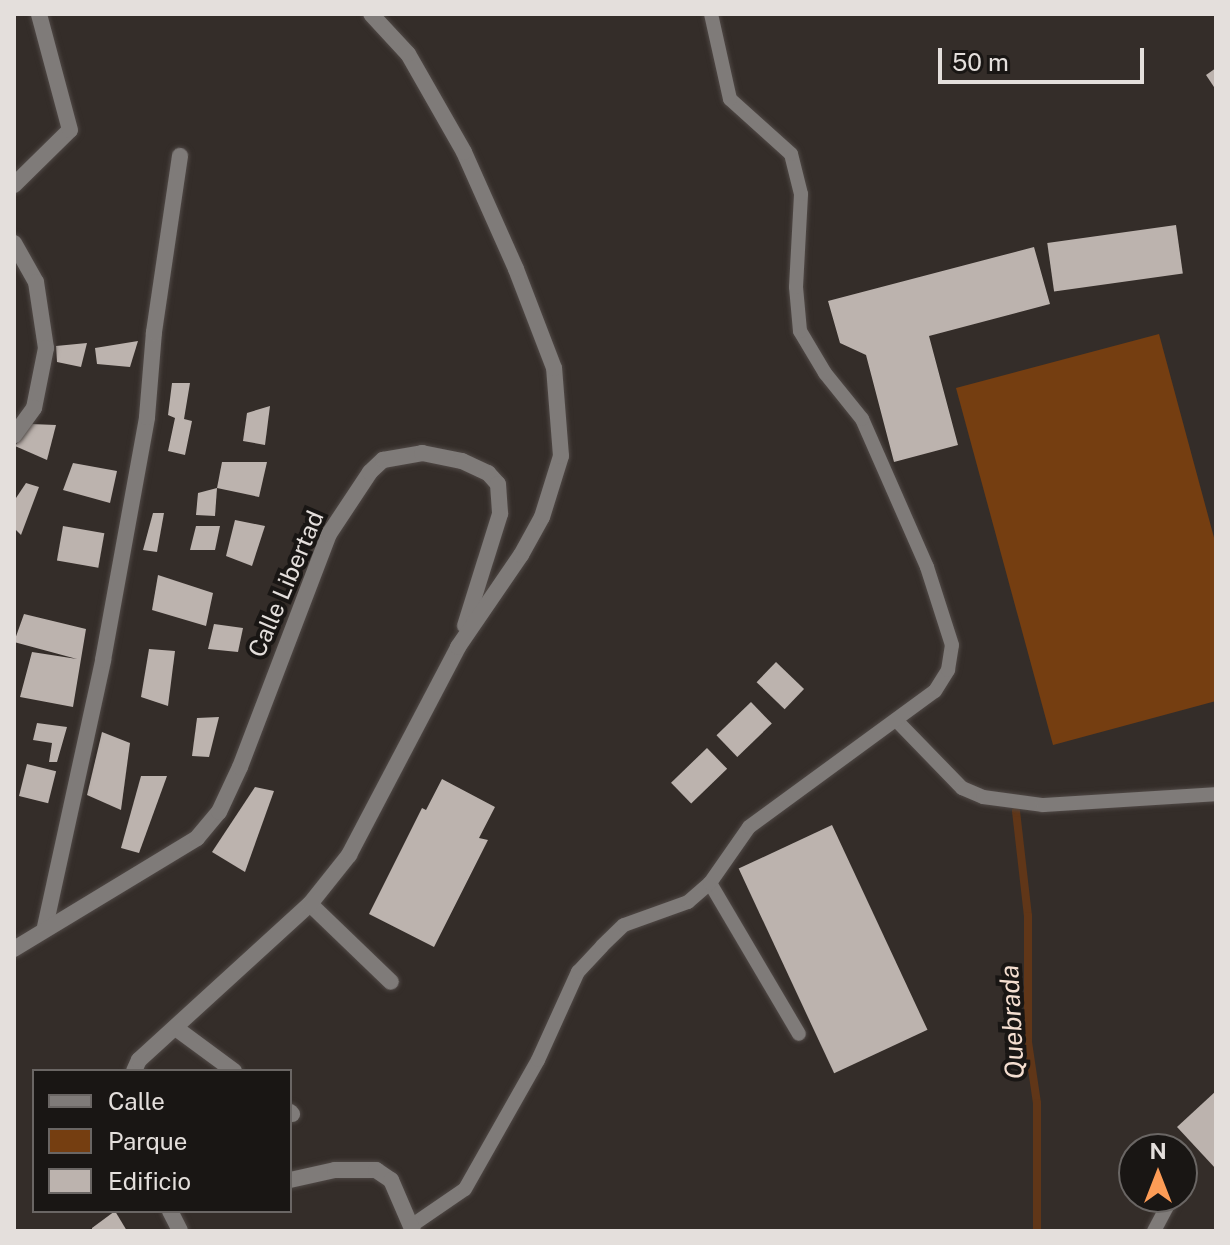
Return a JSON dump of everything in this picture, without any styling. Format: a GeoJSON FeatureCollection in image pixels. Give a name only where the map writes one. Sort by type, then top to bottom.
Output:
{"type":"FeatureCollection","features":[{"type":"Feature","properties":{"kind":"street"},"geometry":{"type":"LineString","coordinates":[[14,185],[70,130],[39,14]]}},
{"type":"Feature","properties":{"kind":"street"},"geometry":{"type":"LineString","coordinates":[[135,1069],[139,1060],[177,1029],[310,904],[349,855],[458,647],[542,517],[561,456],[554,368],[516,269],[464,152],[408,54],[371,14]]}},
{"type":"Feature","properties":{"kind":"street"},"geometry":{"type":"LineString","coordinates":[[45,927],[103,660],[147,417],[154,332],[180,156]]}},
{"type":"Feature","properties":{"kind":"street"},"geometry":{"type":"LineString","coordinates":[[14,243],[36,282],[46,348],[34,408],[14,436]]}},
{"type":"Feature","properties":{"kind":"street","name":"Calle Libertad"},"geometry":{"type":"LineString","coordinates":[[14,949],[45,927],[197,838],[219,812],[240,767],[287,637],[329,534],[370,472],[383,460],[422,453],[462,461],[488,473],[498,484],[500,514],[458,647]]}},
{"type":"Feature","properties":{"kind":"street"},"geometry":{"type":"LineString","coordinates":[[488,556],[500,569],[509,570]]}},
{"type":"Feature","properties":{"kind":"street"},"geometry":{"type":"LineString","coordinates":[[310,904],[391,982]]}},
{"type":"Feature","properties":{"kind":"street"},"geometry":{"type":"LineString","coordinates":[[177,1029],[231,1069]]}},
{"type":"Feature","properties":{"kind":"street"},"geometry":{"type":"LineString","coordinates":[[292,1180],[335,1170],[376,1170],[391,1180],[412,1228]]}},
{"type":"Feature","properties":{"kind":"lane"},"geometry":{"type":"LineString","coordinates":[[412,1228],[465,1189],[538,1060],[578,972],[624,925],[688,902],[710,883],[749,827],[935,691],[948,670],[952,645],[927,567],[862,419],[825,373],[800,331],[796,287],[801,194],[791,154],[730,99],[711,14]]}},
{"type":"Feature","properties":{"kind":"lane"},"geometry":{"type":"LineString","coordinates":[[896,720],[962,788],[983,797],[1043,805],[1216,794]]}},
{"type":"Feature","properties":{"kind":"lane"},"geometry":{"type":"LineString","coordinates":[[710,883],[799,1034]]}},
{"type":"Feature","properties":{"kind":"lane"},"geometry":{"type":"LineString","coordinates":[[1154,1231],[1164,1213]]}},
{"type":"Feature","properties":{"kind":"green space"},"geometry":{"type":"Polygon","coordinates":[[[1159,334],[1216,545],[1216,701],[1053,745],[956,388],[1159,334]]]}},
{"type":"Feature","properties":{"kind":"building"},"geometry":{"type":"Polygon","coordinates":[[[1216,68],[1216,90],[1206,75],[1216,68]]]}},
{"type":"Feature","properties":{"kind":"building"},"geometry":{"type":"Polygon","coordinates":[[[1176,225],[1183,274],[1054,292],[1047,243],[1176,225]]]}},
{"type":"Feature","properties":{"kind":"building"},"geometry":{"type":"Polygon","coordinates":[[[1034,247],[1050,304],[929,336],[958,445],[894,462],[866,355],[840,343],[828,301],[1034,247]]]}},
{"type":"Feature","properties":{"kind":"building"},"geometry":{"type":"Polygon","coordinates":[[[138,341],[130,367],[97,364],[95,348],[138,341]]]}},
{"type":"Feature","properties":{"kind":"building"},"geometry":{"type":"Polygon","coordinates":[[[87,343],[81,367],[57,362],[56,346],[87,343]]]}},
{"type":"Feature","properties":{"kind":"building"},"geometry":{"type":"Polygon","coordinates":[[[172,383],[190,383],[184,419],[192,421],[185,455],[168,451],[175,418],[168,415],[172,383]]]}},
{"type":"Feature","properties":{"kind":"building"},"geometry":{"type":"Polygon","coordinates":[[[270,406],[265,445],[243,441],[247,413],[270,406]]]}},
{"type":"Feature","properties":{"kind":"building"},"geometry":{"type":"Polygon","coordinates":[[[31,424],[56,425],[47,460],[15,446],[31,424]]]}},
{"type":"Feature","properties":{"kind":"building"},"geometry":{"type":"Polygon","coordinates":[[[222,462],[267,462],[259,497],[217,488],[222,462]]]}},
{"type":"Feature","properties":{"kind":"building"},"geometry":{"type":"Polygon","coordinates":[[[73,463],[117,471],[110,503],[63,490],[73,463]]]}},
{"type":"Feature","properties":{"kind":"building"},"geometry":{"type":"Polygon","coordinates":[[[26,483],[39,487],[21,535],[14,528],[14,501],[26,483]]]}},
{"type":"Feature","properties":{"kind":"building"},"geometry":{"type":"Polygon","coordinates":[[[217,488],[215,516],[196,515],[198,493],[217,488]]]}},
{"type":"Feature","properties":{"kind":"building"},"geometry":{"type":"Polygon","coordinates":[[[153,513],[164,513],[157,552],[143,550],[153,513]]]}},
{"type":"Feature","properties":{"kind":"building"},"geometry":{"type":"Polygon","coordinates":[[[235,520],[265,526],[252,566],[226,556],[235,520]]]}},
{"type":"Feature","properties":{"kind":"building"},"geometry":{"type":"Polygon","coordinates":[[[63,526],[104,533],[98,568],[57,560],[63,526]]]}},
{"type":"Feature","properties":{"kind":"building"},"geometry":{"type":"Polygon","coordinates":[[[196,526],[220,526],[215,550],[190,550],[196,526]]]}},
{"type":"Feature","properties":{"kind":"building"},"geometry":{"type":"Polygon","coordinates":[[[158,575],[213,593],[206,626],[152,610],[158,575]]]}},
{"type":"Feature","properties":{"kind":"building"},"geometry":{"type":"Polygon","coordinates":[[[24,614],[86,629],[73,707],[20,697],[32,652],[77,659],[14,642],[24,614]]]}},
{"type":"Feature","properties":{"kind":"building"},"geometry":{"type":"Polygon","coordinates":[[[214,624],[243,628],[238,652],[208,649],[214,624]]]}},
{"type":"Feature","properties":{"kind":"building"},"geometry":{"type":"Polygon","coordinates":[[[149,649],[175,651],[168,706],[141,697],[149,649]]]}},
{"type":"Feature","properties":{"kind":"building"},"geometry":{"type":"Polygon","coordinates":[[[776,662],[804,689],[785,709],[757,682],[776,662]]]}},
{"type":"Feature","properties":{"kind":"building"},"geometry":{"type":"Polygon","coordinates":[[[751,702],[772,724],[737,757],[716,735],[751,702]]]}},
{"type":"Feature","properties":{"kind":"building"},"geometry":{"type":"Polygon","coordinates":[[[219,717],[209,757],[192,756],[197,718],[219,717]]]}},
{"type":"Feature","properties":{"kind":"building"},"geometry":{"type":"Polygon","coordinates":[[[37,723],[67,727],[57,762],[49,762],[52,743],[33,740],[37,723]]]}},
{"type":"Feature","properties":{"kind":"building"},"geometry":{"type":"Polygon","coordinates":[[[102,732],[130,743],[121,810],[87,795],[102,732]]]}},
{"type":"Feature","properties":{"kind":"building"},"geometry":{"type":"Polygon","coordinates":[[[707,748],[727,769],[691,804],[671,783],[707,748]]]}},
{"type":"Feature","properties":{"kind":"building"},"geometry":{"type":"Polygon","coordinates":[[[27,764],[56,771],[48,803],[19,796],[27,764]]]}},
{"type":"Feature","properties":{"kind":"building"},"geometry":{"type":"Polygon","coordinates":[[[141,776],[167,776],[139,853],[121,848],[141,776]]]}},
{"type":"Feature","properties":{"kind":"building"},"geometry":{"type":"Polygon","coordinates":[[[442,779],[495,807],[479,838],[488,840],[434,947],[369,914],[422,808],[426,810],[442,779]]]}},
{"type":"Feature","properties":{"kind":"building"},"geometry":{"type":"Polygon","coordinates":[[[255,787],[274,791],[245,872],[212,852],[255,787]]]}},
{"type":"Feature","properties":{"kind":"building"},"geometry":{"type":"Polygon","coordinates":[[[832,825],[928,1030],[834,1073],[739,869],[832,825]]]}},
{"type":"Feature","properties":{"kind":"building"},"geometry":{"type":"Polygon","coordinates":[[[1216,1091],[1216,1169],[1198,1150],[1198,1133],[1183,1133],[1177,1127],[1216,1091]]]}},
{"type":"Feature","properties":{"kind":"building"},"geometry":{"type":"Polygon","coordinates":[[[116,1213],[127,1231],[92,1231],[92,1228],[116,1213]]]}},
{"type":"Feature","properties":{"kind":"waterway","name":"Quebrada"},"geometry":{"type":"LineString","coordinates":[[1016,811],[1028,916],[1028,1042],[1037,1103],[1037,1231]]}}]}
